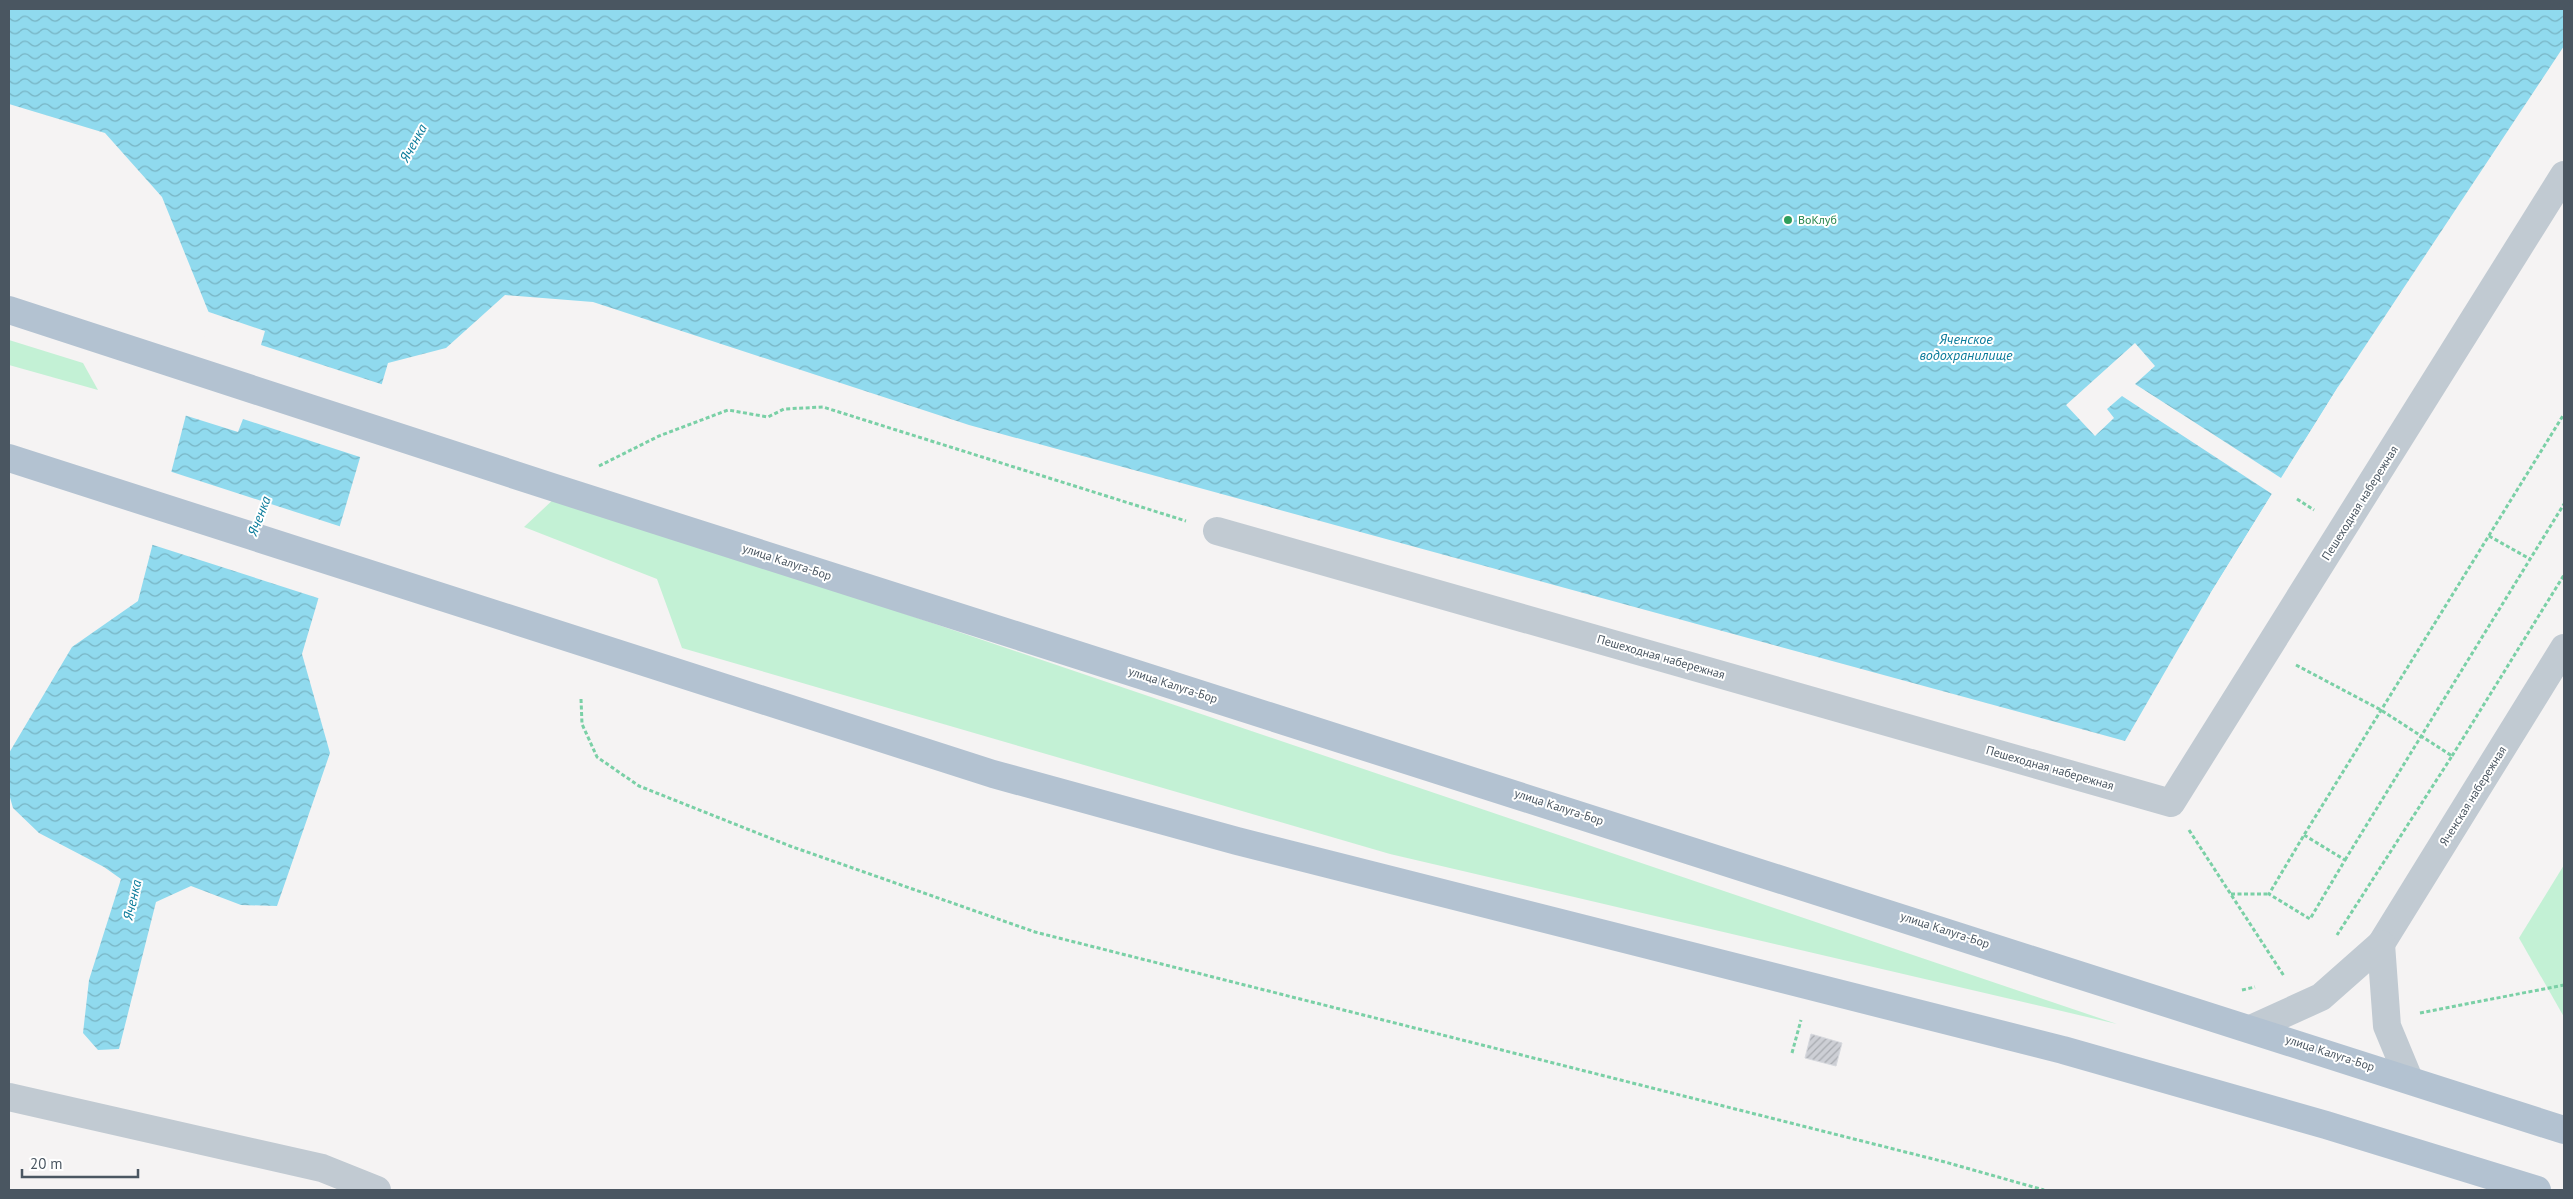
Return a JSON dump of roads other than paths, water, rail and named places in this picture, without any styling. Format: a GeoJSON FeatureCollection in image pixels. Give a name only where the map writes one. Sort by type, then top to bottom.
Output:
{"type":"FeatureCollection","features":[{"type":"Feature","properties":{"kind":"main road","name":"улица Калуга-Бор"},"geometry":{"type":"LineString","coordinates":[[9,310],[552,487],[2253,1028],[2564,1130]]}},
{"type":"Feature","properties":{"kind":"main road"},"geometry":{"type":"LineString","coordinates":[[9,458],[984,771],[1351,870],[1740,966],[2063,1050],[2326,1125],[2537,1190]]}},
{"type":"Feature","properties":{"kind":"street","name":"Пешеходная набережная"},"geometry":{"type":"LineString","coordinates":[[1217,531],[2171,802],[2564,175]]}},
{"type":"Feature","properties":{"kind":"street","name":"Яченская набережная"},"geometry":{"type":"LineString","coordinates":[[2253,1028],[2321,997],[2381,944],[2564,648]]}},
{"type":"Feature","properties":{"kind":"street"},"geometry":{"type":"LineString","coordinates":[[2381,944],[2387,1026],[2409,1079]]}},
{"type":"Feature","properties":{"kind":"street"},"geometry":{"type":"LineString","coordinates":[[9,1097],[322,1168],[377,1190]]}},
{"type":"Feature","properties":{"kind":"water","name":"Яченское водохранилище"},"geometry":{"type":"Polygon","coordinates":[[[9,9],[2564,9],[2564,46],[2338,387],[2210,594],[2125,741],[969,425],[593,302],[505,295],[446,348],[388,363],[302,654],[330,753],[277,906],[241,905],[191,886],[156,902],[119,1049],[98,1050],[83,1033],[89,980],[121,879],[104,867],[39,833],[13,808],[9,794],[9,753],[72,647],[138,601],[211,318],[162,197],[105,133],[9,104],[9,9]]]}},
{"type":"Feature","properties":{"kind":"place","name":"ВоКлуб"},"geometry":{"type":"Point","coordinates":[1788,220]}},
{"type":"Feature","properties":{"kind":"water label","name":"Яченка"},"geometry":{"type":"Point","coordinates":[413,143]}},
{"type":"Feature","properties":{"kind":"water label","name":"Яченка"},"geometry":{"type":"Point","coordinates":[259,516]}},
{"type":"Feature","properties":{"kind":"water label","name":"Яченка"},"geometry":{"type":"Point","coordinates":[132,900]}}]}
